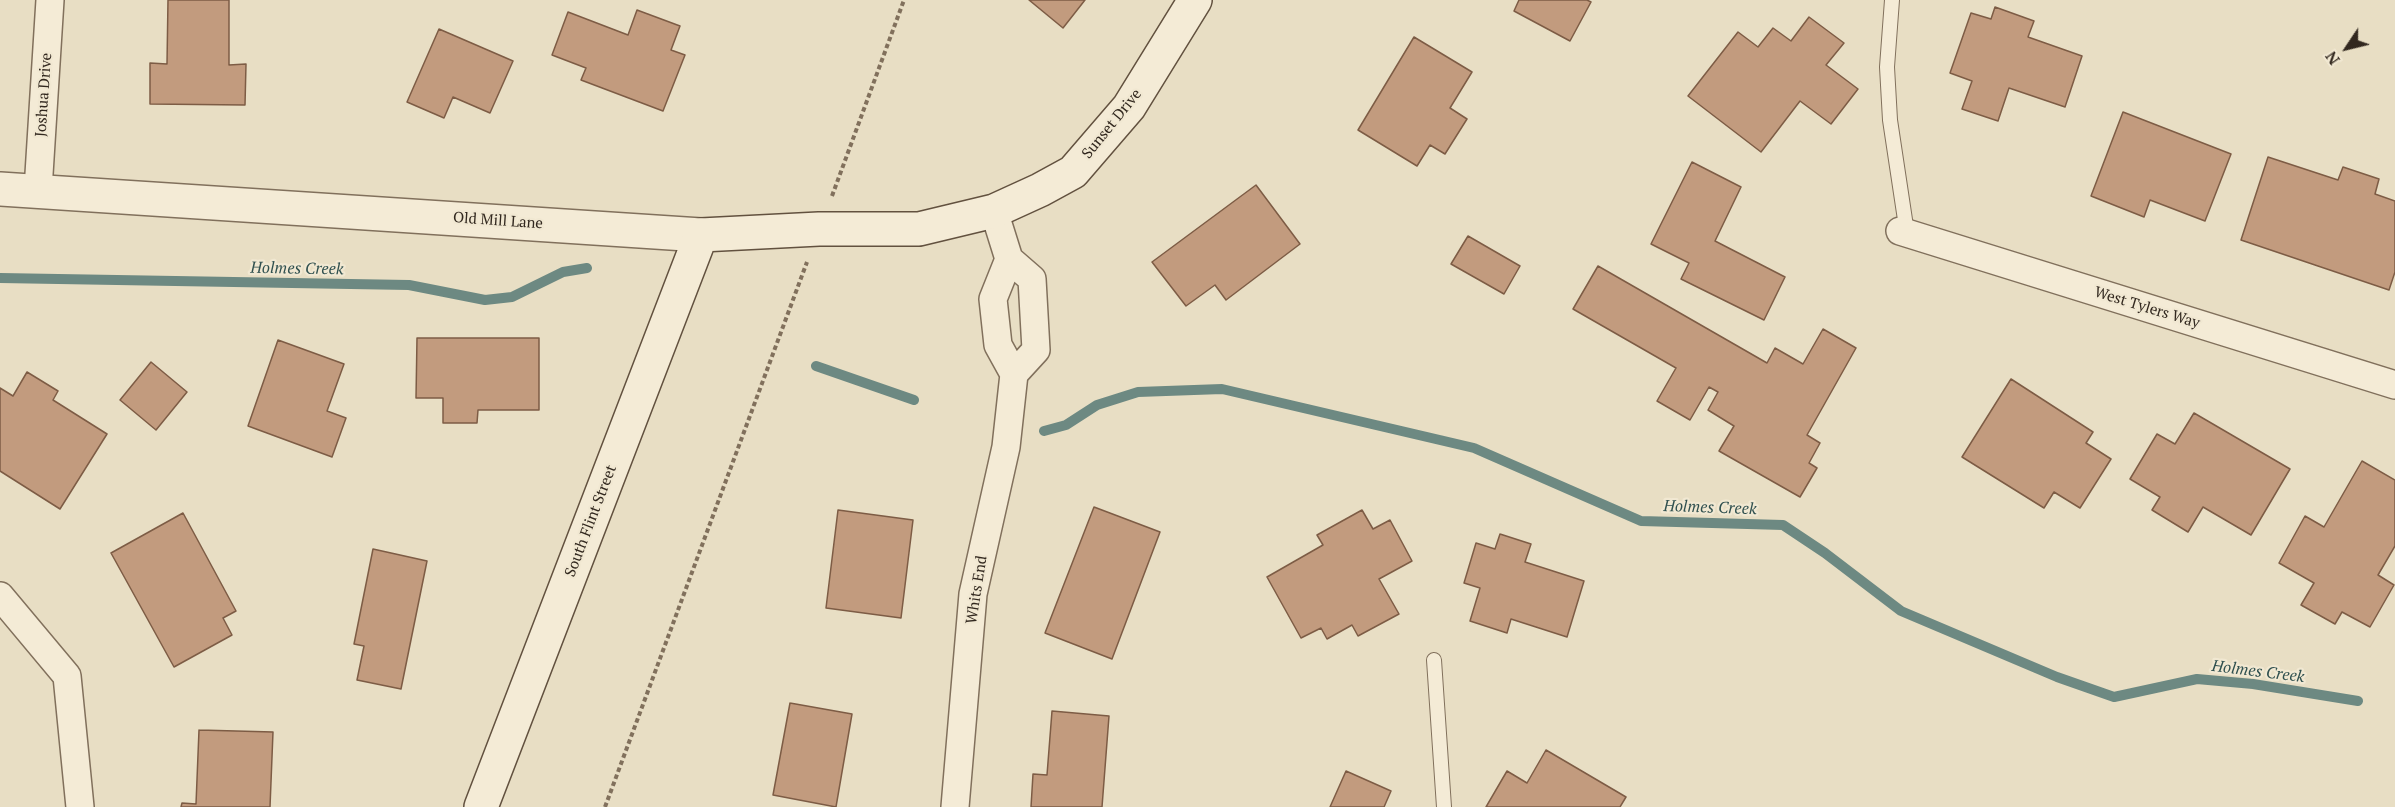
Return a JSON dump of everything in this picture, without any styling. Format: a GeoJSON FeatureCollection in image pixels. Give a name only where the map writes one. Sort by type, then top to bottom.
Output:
{"type":"FeatureCollection","features":[{"type":"Feature","properties":{"kind":"main road","name":"Sunset Drive"},"geometry":{"type":"LineString","coordinates":[[994,211],[1073,172],[1130,107],[1195,0]]}},
{"type":"Feature","properties":{"kind":"main road","name":"Old Mill Lane"},"geometry":{"type":"LineString","coordinates":[[0,189],[701,235],[919,229],[994,211]]}},
{"type":"Feature","properties":{"kind":"main road","name":"South Flint Street"},"geometry":{"type":"LineString","coordinates":[[481,807],[701,235]]}},
{"type":"Feature","properties":{"kind":"street","name":"Joshua Drive"},"geometry":{"type":"LineString","coordinates":[[38,190],[50,0]]}},
{"type":"Feature","properties":{"kind":"street"},"geometry":{"type":"LineString","coordinates":[[994,211],[1009,259],[1032,279],[1036,350],[1014,374],[998,345],[993,298],[1009,259]]}},
{"type":"Feature","properties":{"kind":"street","name":"West Tylers Way"},"geometry":{"type":"LineString","coordinates":[[1903,232],[2395,385]]}},
{"type":"Feature","properties":{"kind":"street","name":"Whits End"},"geometry":{"type":"LineString","coordinates":[[955,807],[973,594],[1006,447],[1014,374]]}},
{"type":"Feature","properties":{"kind":"street"},"geometry":{"type":"LineString","coordinates":[[0,596],[67,676],[80,807]]}},
{"type":"Feature","properties":{"kind":"lane"},"geometry":{"type":"LineString","coordinates":[[1892,0],[1887,67],[1890,120],[1903,232]]}},
{"type":"Feature","properties":{"kind":"lane"},"geometry":{"type":"LineString","coordinates":[[1434,660],[1444,807]]}},
{"type":"Feature","properties":{"kind":"path"},"geometry":{"type":"LineString","coordinates":[[605,807],[904,0]]}},
{"type":"Feature","properties":{"kind":"building"},"geometry":{"type":"Polygon","coordinates":[[[168,0],[229,0],[229,65],[246,64],[245,105],[150,104],[150,63],[167,64],[168,0]]]}},
{"type":"Feature","properties":{"kind":"building"},"geometry":{"type":"Polygon","coordinates":[[[1029,0],[1085,0],[1063,28],[1029,0]]]}},
{"type":"Feature","properties":{"kind":"building"},"geometry":{"type":"Polygon","coordinates":[[[1519,0],[1587,0],[1591,2],[1570,41],[1514,11],[1519,0]]]}},
{"type":"Feature","properties":{"kind":"building"},"geometry":{"type":"Polygon","coordinates":[[[1995,7],[2034,21],[2028,37],[2082,56],[2065,107],[2009,88],[1998,121],[1962,109],[1972,81],[1950,73],[1971,13],[1991,19],[1995,7]]]}},
{"type":"Feature","properties":{"kind":"building"},"geometry":{"type":"Polygon","coordinates":[[[637,10],[680,26],[671,50],[685,55],[663,111],[581,80],[586,68],[552,55],[568,12],[628,35],[637,10]]]}},
{"type":"Feature","properties":{"kind":"building"},"geometry":{"type":"Polygon","coordinates":[[[1809,17],[1844,43],[1826,65],[1858,89],[1831,124],[1800,101],[1761,152],[1688,96],[1738,32],[1758,47],[1773,28],[1791,41],[1809,17]]]}},
{"type":"Feature","properties":{"kind":"building"},"geometry":{"type":"Polygon","coordinates":[[[439,29],[513,61],[490,113],[453,97],[444,118],[407,102],[439,29]]]}},
{"type":"Feature","properties":{"kind":"building"},"geometry":{"type":"Polygon","coordinates":[[[1414,37],[1472,72],[1450,108],[1467,119],[1445,154],[1430,145],[1417,166],[1358,130],[1414,37]]]}},
{"type":"Feature","properties":{"kind":"building"},"geometry":{"type":"Polygon","coordinates":[[[2123,112],[2231,154],[2205,221],[2150,200],[2144,217],[2091,196],[2123,112]]]}},
{"type":"Feature","properties":{"kind":"building"},"geometry":{"type":"Polygon","coordinates":[[[2268,157],[2338,180],[2343,167],[2379,179],[2375,194],[2395,201],[2395,272],[2389,290],[2241,240],[2268,157]]]}},
{"type":"Feature","properties":{"kind":"building"},"geometry":{"type":"Polygon","coordinates":[[[1692,162],[1741,187],[1715,241],[1785,277],[1764,320],[1681,279],[1689,263],[1651,244],[1692,162]]]}},
{"type":"Feature","properties":{"kind":"building"},"geometry":{"type":"Polygon","coordinates":[[[1256,185],[1300,244],[1226,300],[1215,285],[1186,306],[1152,262],[1256,185]]]}},
{"type":"Feature","properties":{"kind":"building"},"geometry":{"type":"Polygon","coordinates":[[[1468,236],[1520,266],[1504,294],[1451,264],[1468,236]]]}},
{"type":"Feature","properties":{"kind":"building"},"geometry":{"type":"Polygon","coordinates":[[[1598,266],[1767,363],[1775,348],[1803,364],[1823,329],[1856,348],[1807,435],[1820,443],[1809,463],[1817,468],[1800,497],[1719,451],[1734,426],[1708,410],[1718,392],[1709,387],[1690,420],[1657,401],[1676,368],[1573,309],[1598,266]]]}},
{"type":"Feature","properties":{"kind":"building"},"geometry":{"type":"Polygon","coordinates":[[[417,338],[539,338],[539,410],[478,410],[477,423],[443,423],[443,398],[416,398],[417,338]]]}},
{"type":"Feature","properties":{"kind":"building"},"geometry":{"type":"Polygon","coordinates":[[[278,340],[344,364],[327,411],[346,418],[332,457],[248,426],[278,340]]]}},
{"type":"Feature","properties":{"kind":"building"},"geometry":{"type":"Polygon","coordinates":[[[151,362],[187,392],[156,430],[120,400],[151,362]]]}},
{"type":"Feature","properties":{"kind":"building"},"geometry":{"type":"Polygon","coordinates":[[[27,372],[58,391],[53,400],[107,434],[60,509],[0,471],[0,388],[13,396],[27,372]]]}},
{"type":"Feature","properties":{"kind":"building"},"geometry":{"type":"Polygon","coordinates":[[[2011,379],[2093,432],[2086,443],[2111,459],[2080,508],[2054,492],[2044,508],[1962,457],[2011,379]]]}},
{"type":"Feature","properties":{"kind":"building"},"geometry":{"type":"Polygon","coordinates":[[[2194,413],[2290,469],[2251,535],[2203,507],[2188,532],[2152,510],[2160,497],[2130,479],[2157,434],[2175,444],[2194,413]]]}},
{"type":"Feature","properties":{"kind":"building"},"geometry":{"type":"Polygon","coordinates":[[[2362,461],[2395,480],[2395,546],[2378,575],[2394,585],[2370,627],[2342,612],[2335,624],[2301,605],[2314,583],[2279,563],[2305,516],[2324,527],[2362,461]]]}},
{"type":"Feature","properties":{"kind":"building"},"geometry":{"type":"Polygon","coordinates":[[[1094,507],[1160,532],[1112,659],[1045,633],[1094,507]]]}},
{"type":"Feature","properties":{"kind":"building"},"geometry":{"type":"Polygon","coordinates":[[[838,510],[913,520],[901,618],[826,608],[838,510]]]}},
{"type":"Feature","properties":{"kind":"building"},"geometry":{"type":"Polygon","coordinates":[[[1362,510],[1373,529],[1390,520],[1412,561],[1379,579],[1399,614],[1358,636],[1352,625],[1327,639],[1321,628],[1301,638],[1267,577],[1323,545],[1317,535],[1362,510]]]}},
{"type":"Feature","properties":{"kind":"building"},"geometry":{"type":"Polygon","coordinates":[[[183,513],[236,611],[223,618],[232,635],[174,667],[111,553],[183,513]]]}},
{"type":"Feature","properties":{"kind":"building"},"geometry":{"type":"Polygon","coordinates":[[[1500,534],[1531,544],[1525,562],[1584,581],[1567,637],[1511,619],[1507,633],[1470,621],[1480,588],[1464,583],[1476,543],[1495,549],[1500,534]]]}},
{"type":"Feature","properties":{"kind":"building"},"geometry":{"type":"Polygon","coordinates":[[[373,549],[427,561],[401,689],[357,680],[364,646],[354,644],[373,549]]]}},
{"type":"Feature","properties":{"kind":"building"},"geometry":{"type":"Polygon","coordinates":[[[790,703],[852,714],[836,807],[773,795],[790,703]]]}},
{"type":"Feature","properties":{"kind":"building"},"geometry":{"type":"Polygon","coordinates":[[[1052,711],[1109,716],[1102,807],[1031,807],[1033,774],[1047,775],[1052,711]]]}},
{"type":"Feature","properties":{"kind":"building"},"geometry":{"type":"Polygon","coordinates":[[[199,730],[273,732],[270,807],[181,807],[182,803],[196,804],[199,730]]]}},
{"type":"Feature","properties":{"kind":"building"},"geometry":{"type":"Polygon","coordinates":[[[1546,750],[1626,797],[1620,807],[1486,807],[1507,771],[1527,783],[1546,750]]]}},
{"type":"Feature","properties":{"kind":"building"},"geometry":{"type":"Polygon","coordinates":[[[1346,771],[1391,791],[1384,807],[1330,807],[1346,771]]]}},
{"type":"Feature","properties":{"kind":"waterway","name":"Holmes Creek"},"geometry":{"type":"LineString","coordinates":[[0,278],[409,285],[485,300],[512,297],[563,272],[587,268]]}},
{"type":"Feature","properties":{"kind":"waterway","name":"Holmes Creek"},"geometry":{"type":"LineString","coordinates":[[816,366],[914,400]]}},
{"type":"Feature","properties":{"kind":"waterway","name":"Holmes Creek"},"geometry":{"type":"LineString","coordinates":[[1044,431],[1066,425],[1097,405],[1138,392],[1222,389],[1474,448],[1641,521],[1783,525],[1825,553],[1901,611],[2057,677],[2114,697],[2197,679],[2253,684],[2358,701]]}}]}
